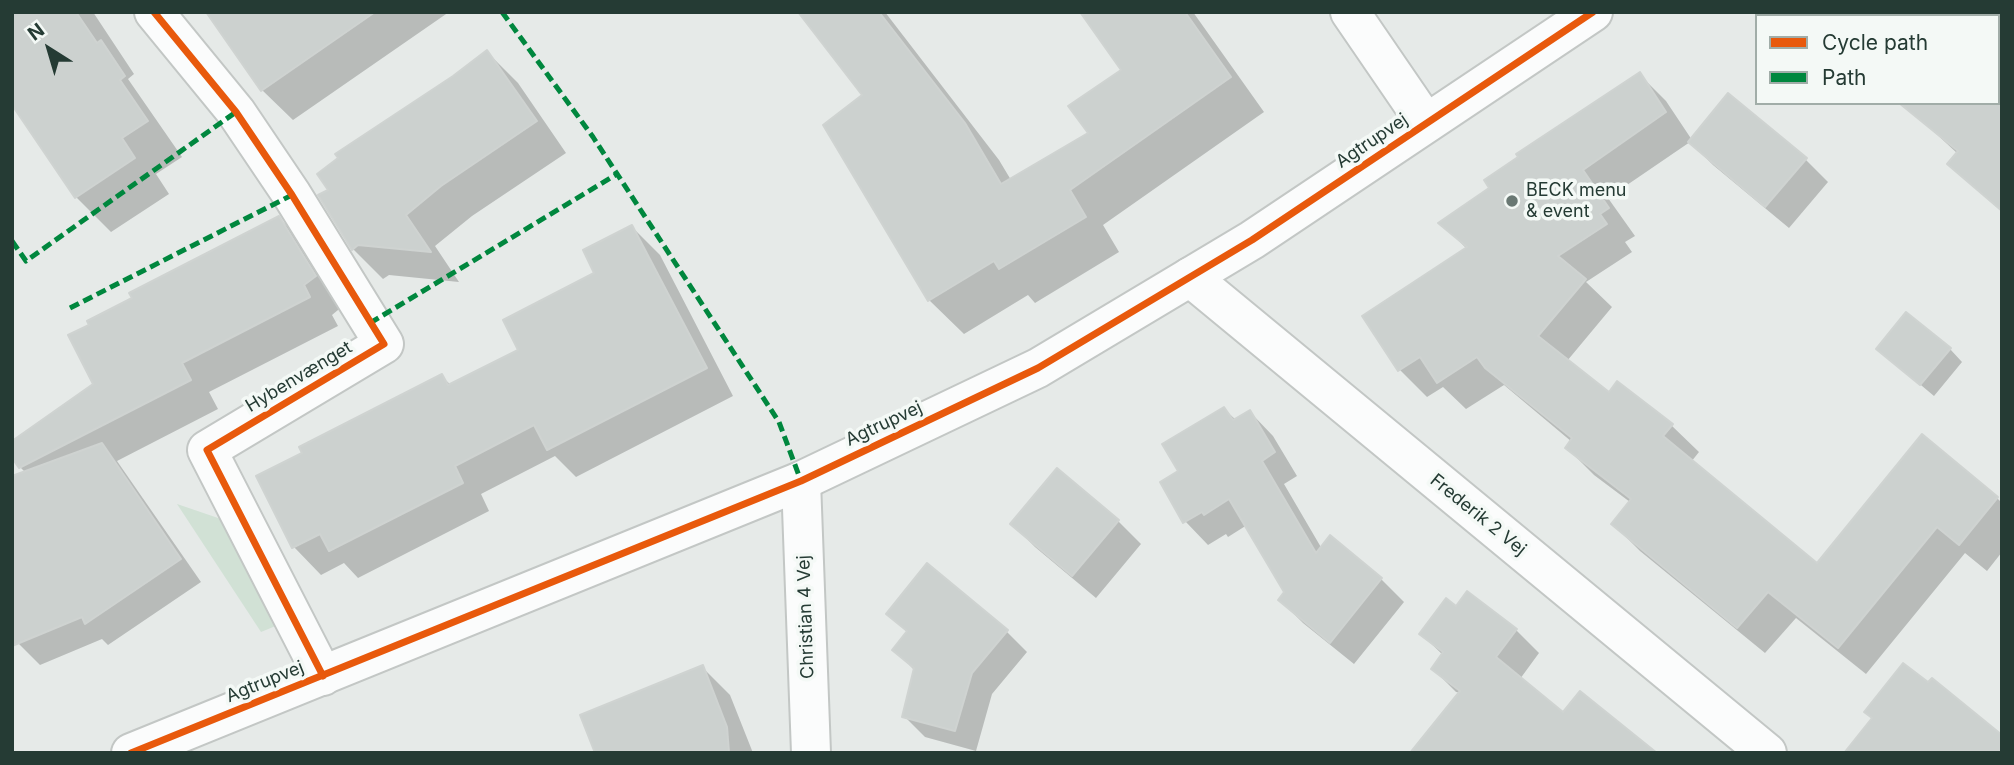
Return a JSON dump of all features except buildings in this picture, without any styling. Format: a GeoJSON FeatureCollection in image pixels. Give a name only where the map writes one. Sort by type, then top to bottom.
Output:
{"type":"FeatureCollection","features":[{"type":"Feature","properties":{"kind":"street","name":"Hybenvænget"},"geometry":{"type":"LineString","coordinates":[[154,12],[236,112],[292,195],[384,344],[207,450],[323,676]]}},
{"type":"Feature","properties":{"kind":"street"},"geometry":{"type":"LineString","coordinates":[[1350,12],[1426,123]]}},
{"type":"Feature","properties":{"kind":"street","name":"Agtrupvej"},"geometry":{"type":"LineString","coordinates":[[131,753],[801,481],[1038,368],[1252,240],[1593,12]]}},
{"type":"Feature","properties":{"kind":"street","name":"Frederik 2 Vej"},"geometry":{"type":"LineString","coordinates":[[1189,277],[1767,753]]}},
{"type":"Feature","properties":{"kind":"street","name":"Christian 4 Vej"},"geometry":{"type":"LineString","coordinates":[[801,481],[811,753]]}},
{"type":"Feature","properties":{"kind":"green space"},"geometry":{"type":"Polygon","coordinates":[[[177,504],[221,519],[278,625],[261,632],[177,504]]]}},
{"type":"Feature","properties":{"kind":"marked path"},"geometry":{"type":"LineString","coordinates":[[502,12],[593,137],[779,422],[801,481]]}},
{"type":"Feature","properties":{"kind":"marked path"},"geometry":{"type":"LineString","coordinates":[[12,241],[26,261],[236,112]]}},
{"type":"Feature","properties":{"kind":"marked path"},"geometry":{"type":"LineString","coordinates":[[370,323],[617,174]]}},
{"type":"Feature","properties":{"kind":"marked path"},"geometry":{"type":"LineString","coordinates":[[70,308],[292,195]]}},
{"type":"Feature","properties":{"kind":"cycle path"},"geometry":{"type":"LineString","coordinates":[[154,12],[236,112],[292,195],[384,344],[207,450],[323,676]]}},
{"type":"Feature","properties":{"kind":"cycle path"},"geometry":{"type":"LineString","coordinates":[[131,753],[801,481],[1038,368],[1252,240],[1593,12]]}},
{"type":"Feature","properties":{"kind":"place","name":"BECK menu & event"},"geometry":{"type":"Point","coordinates":[1512,201]}}]}
